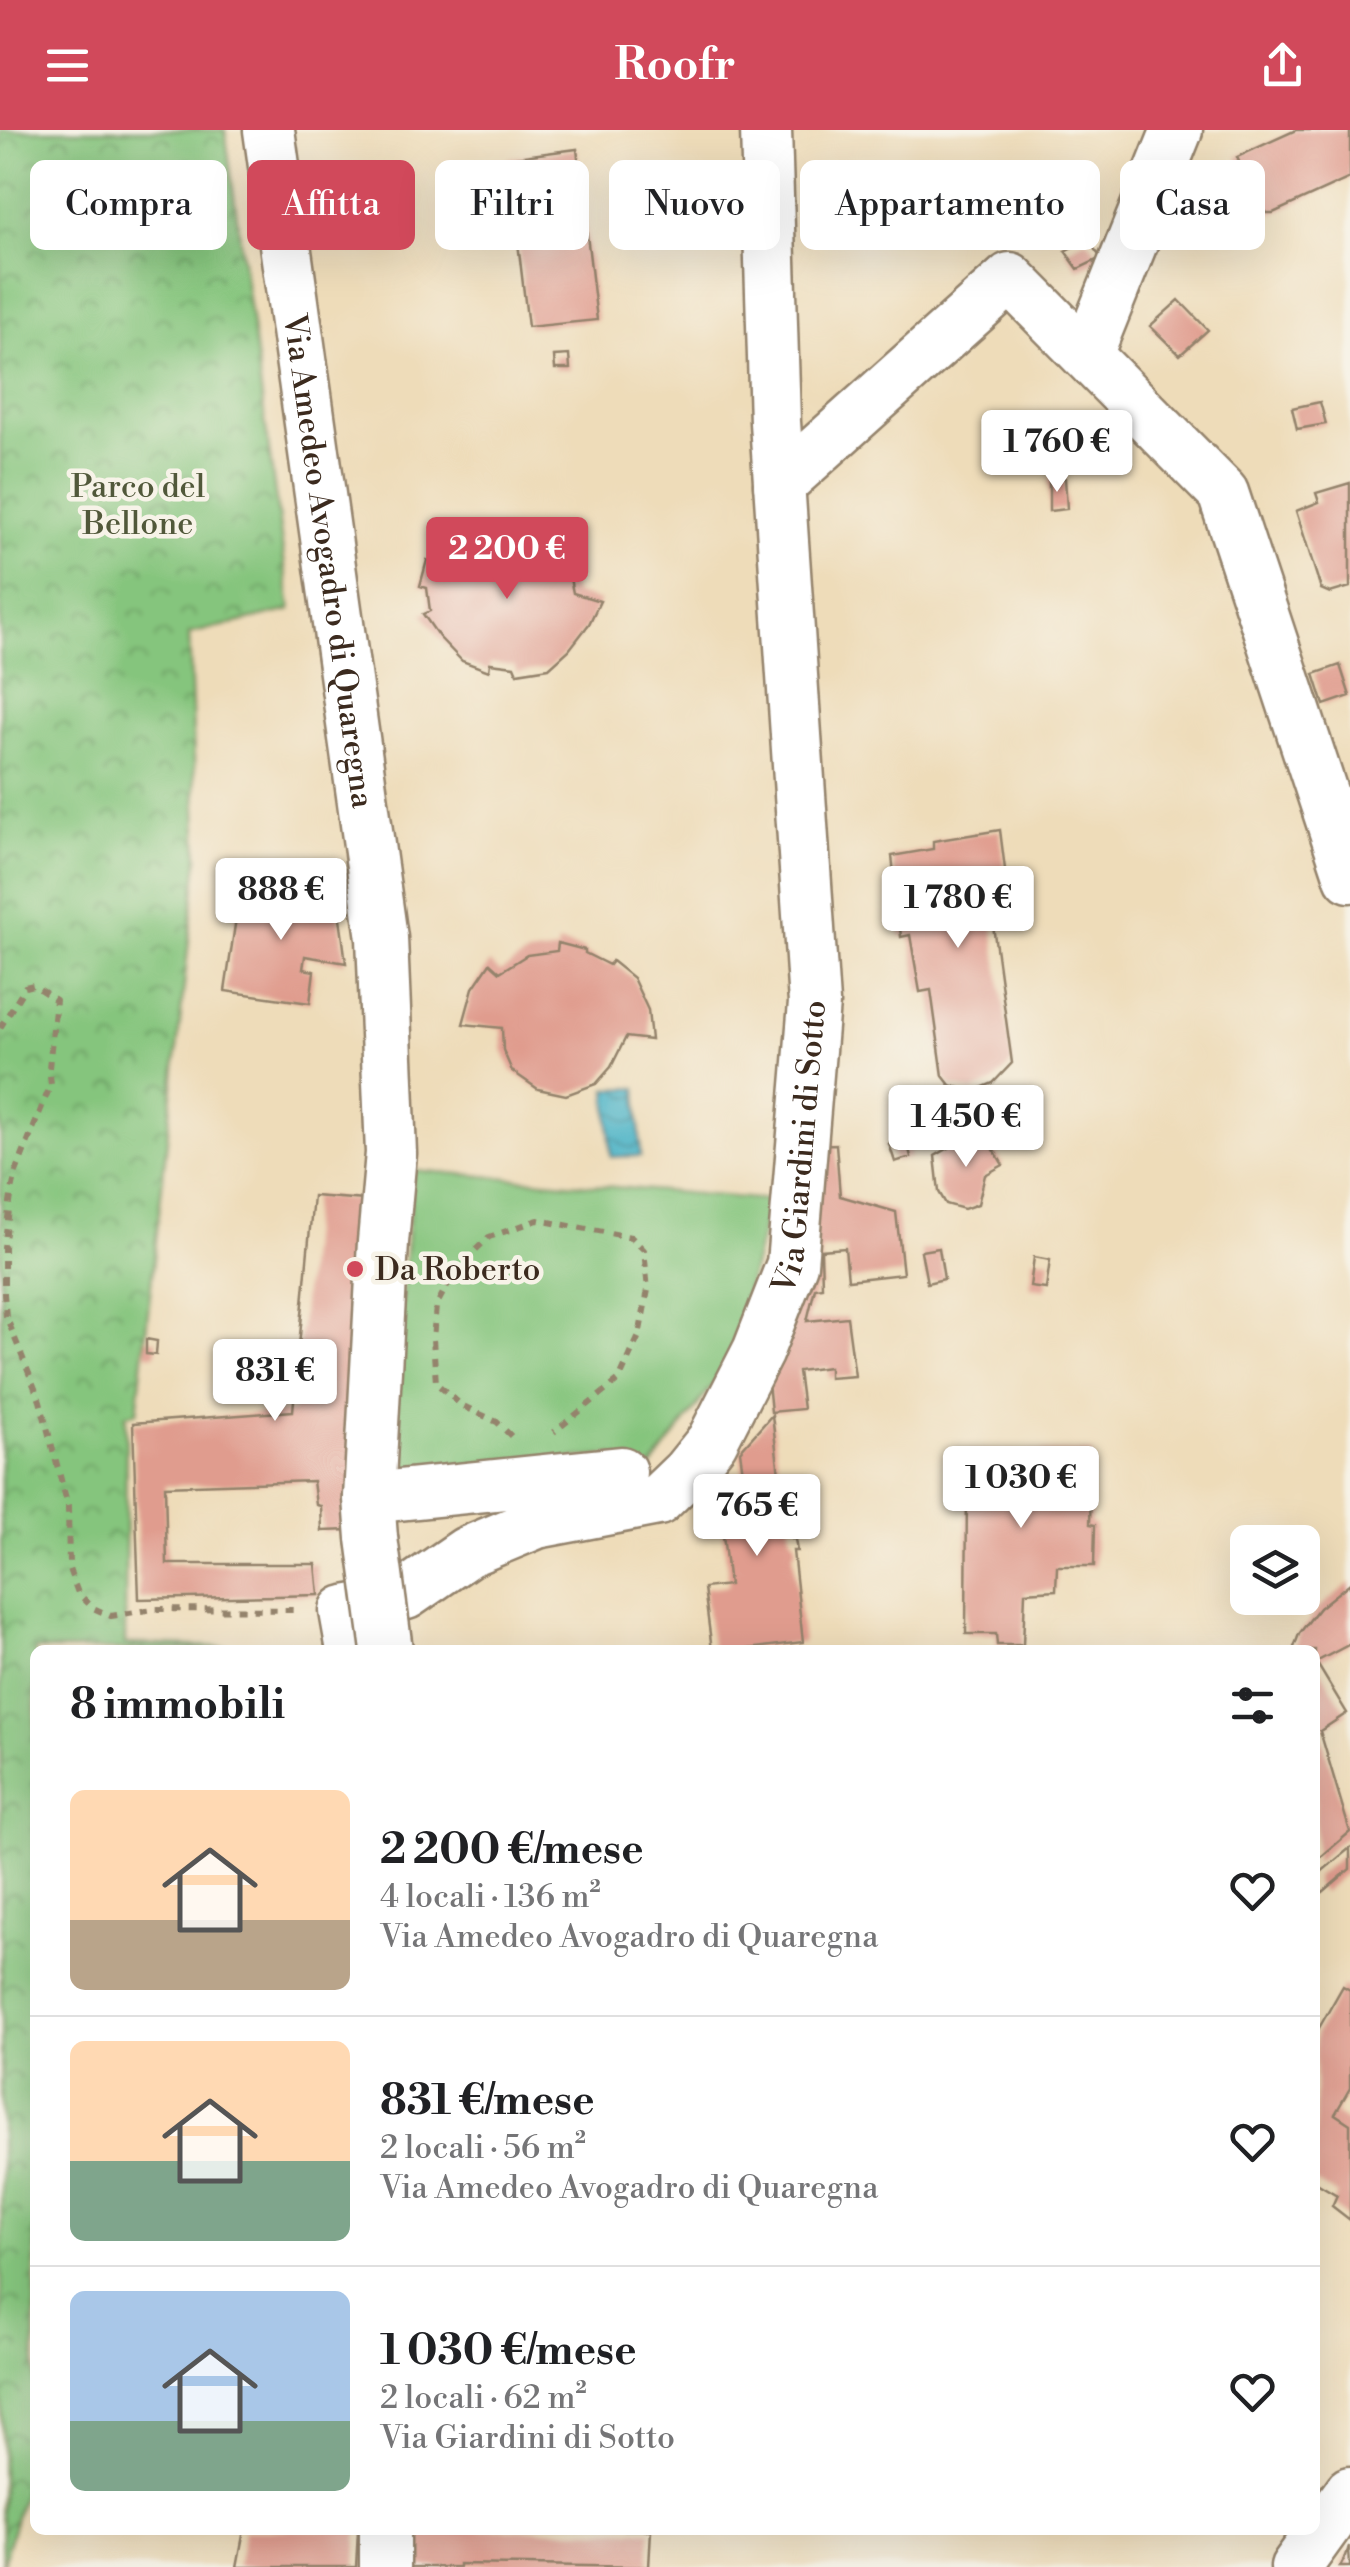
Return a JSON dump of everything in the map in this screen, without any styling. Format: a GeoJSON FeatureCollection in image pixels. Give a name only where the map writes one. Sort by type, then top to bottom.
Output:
{"type":"FeatureCollection","features":[{"type":"Feature","properties":{"kind":"street","name":"Via Amedeo Avogadro di Quaregna"},"geometry":{"type":"LineString","coordinates":[[270,130],[382,938],[392,1153],[383,1242],[370,1518],[386,1645]]}},
{"type":"Feature","properties":{"kind":"street","name":"Via Giardini di Sotto"},"geometry":{"type":"LineString","coordinates":[[406,1594],[466,1552],[537,1523],[658,1500],[688,1472],[712,1441],[758,1351],[792,1264],[814,1002],[779,485],[766,130]]}},
{"type":"Feature","properties":{"kind":"street"},"geometry":{"type":"LineString","coordinates":[[1086,355],[1178,130]]}},
{"type":"Feature","properties":{"kind":"street"},"geometry":{"type":"LineString","coordinates":[[779,485],[1010,278],[1223,493],[1350,877]]}},
{"type":"Feature","properties":{"kind":"street"},"geometry":{"type":"LineString","coordinates":[[370,1518],[526,1470],[621,1472]]}},
{"type":"Feature","properties":{"kind":"street"},"geometry":{"type":"LineString","coordinates":[[1320,2534],[1350,2492]]}},
{"type":"Feature","properties":{"kind":"street"},"geometry":{"type":"LineString","coordinates":[[384,2567],[385,2535]]}},
{"type":"Feature","properties":{"kind":"street"},"geometry":{"type":"LineString","coordinates":[[1296,2567],[1319,2535]]}},
{"type":"Feature","properties":{"kind":"path"},"geometry":{"type":"LineString","coordinates":[[0,1028],[25,987],[34,985],[56,1000],[51,1084],[16,1172],[11,1196],[4,1247],[4,1294],[6,1316],[40,1401],[68,1506],[70,1570],[78,1593],[93,1608],[111,1616],[153,1609],[351,1623]]}},
{"type":"Feature","properties":{"kind":"path"},"geometry":{"type":"LineString","coordinates":[[538,1220],[631,1237],[644,1250],[648,1290],[639,1336],[619,1380],[566,1420],[526,1470],[497,1422],[462,1405],[436,1383],[436,1306],[456,1268],[490,1237],[538,1220]]}},
{"type":"Feature","properties":{"kind":"green space","name":"Parco del Bellone"},"geometry":{"type":"Polygon","coordinates":[[[0,130],[225,130],[291,610],[189,634],[198,859],[137,1412],[126,1415],[125,1644],[156,1645],[30,1645],[30,2468],[2,2567],[0,130]]]}},
{"type":"Feature","properties":{"kind":"green space"},"geometry":{"type":"Polygon","coordinates":[[[413,1170],[770,1200],[729,1363],[645,1476],[613,1455],[387,1475],[413,1170]]]}},
{"type":"Feature","properties":{"kind":"water"},"geometry":{"type":"Polygon","coordinates":[[[637,1088],[641,1156],[611,1157],[607,1089],[637,1088]]]}},
{"type":"Feature","properties":{"kind":"building"},"geometry":{"type":"Polygon","coordinates":[[[1296,130],[1350,130],[1350,178],[1273,213],[1265,212],[1265,160],[1237,157],[1296,130]]]}},
{"type":"Feature","properties":{"kind":"building"},"geometry":{"type":"Polygon","coordinates":[[[577,149],[578,160],[508,160],[577,149]]]}},
{"type":"Feature","properties":{"kind":"building"},"geometry":{"type":"Polygon","coordinates":[[[519,250],[589,250],[597,320],[528,327],[519,250]]]}},
{"type":"Feature","properties":{"kind":"building"},"geometry":{"type":"Polygon","coordinates":[[[1095,250],[1101,258],[1078,269],[1065,251],[1095,250]]]}},
{"type":"Feature","properties":{"kind":"building"},"geometry":{"type":"Polygon","coordinates":[[[1179,300],[1208,330],[1180,355],[1150,326],[1179,300]]]}},
{"type":"Feature","properties":{"kind":"building"},"geometry":{"type":"Polygon","coordinates":[[[569,355],[570,369],[555,369],[554,356],[569,355]]]}},
{"type":"Feature","properties":{"kind":"building"},"geometry":{"type":"Polygon","coordinates":[[[1320,402],[1326,424],[1297,429],[1292,408],[1320,402]]]}},
{"type":"Feature","properties":{"kind":"building"},"geometry":{"type":"Polygon","coordinates":[[[1065,478],[1067,509],[1049,511],[1049,479],[1065,478]]]}},
{"type":"Feature","properties":{"kind":"building"},"geometry":{"type":"Polygon","coordinates":[[[1350,483],[1350,587],[1330,593],[1321,589],[1296,511],[1319,502],[1316,493],[1350,483]]]}},
{"type":"Feature","properties":{"kind":"building"},"geometry":{"type":"Polygon","coordinates":[[[500,528],[553,541],[567,563],[573,593],[600,601],[589,624],[549,668],[517,673],[514,666],[490,663],[489,671],[462,661],[423,614],[430,611],[427,588],[420,586],[427,560],[449,566],[469,541],[500,528]]]}},
{"type":"Feature","properties":{"kind":"building"},"geometry":{"type":"Polygon","coordinates":[[[1340,665],[1350,696],[1324,705],[1314,674],[1340,665]]]}},
{"type":"Feature","properties":{"kind":"building"},"geometry":{"type":"Polygon","coordinates":[[[1000,830],[1006,877],[987,882],[1012,1063],[993,1083],[972,1092],[950,1085],[943,1076],[931,990],[920,992],[910,935],[901,937],[892,856],[933,849],[933,841],[1000,830]]]}},
{"type":"Feature","properties":{"kind":"building"},"geometry":{"type":"Polygon","coordinates":[[[241,885],[338,903],[346,963],[305,956],[303,969],[314,971],[310,1003],[225,991],[241,885]]]}},
{"type":"Feature","properties":{"kind":"building"},"geometry":{"type":"Polygon","coordinates":[[[558,943],[585,950],[609,965],[612,961],[633,978],[648,1010],[651,1040],[626,1037],[611,1067],[596,1084],[566,1095],[538,1089],[512,1071],[503,1050],[502,1028],[463,1024],[473,988],[490,963],[500,972],[527,955],[557,951],[558,943]]]}},
{"type":"Feature","properties":{"kind":"building"},"geometry":{"type":"Polygon","coordinates":[[[982,1129],[1003,1165],[985,1175],[978,1204],[964,1209],[946,1204],[939,1192],[935,1156],[982,1129]]]}},
{"type":"Feature","properties":{"kind":"building"},"geometry":{"type":"Polygon","coordinates":[[[906,1137],[911,1157],[895,1162],[889,1144],[906,1137]]]}},
{"type":"Feature","properties":{"kind":"building"},"geometry":{"type":"Polygon","coordinates":[[[836,1144],[840,1196],[896,1212],[903,1274],[848,1280],[845,1248],[821,1250],[822,1287],[815,1288],[807,1321],[847,1317],[855,1376],[829,1378],[829,1367],[798,1371],[803,1409],[771,1412],[767,1372],[813,1145],[836,1144]]]}},
{"type":"Feature","properties":{"kind":"building"},"geometry":{"type":"Polygon","coordinates":[[[313,1196],[378,1201],[352,1530],[322,1531],[321,1506],[316,1505],[313,1481],[165,1486],[167,1564],[316,1564],[319,1595],[139,1599],[133,1423],[293,1411],[313,1196]]]}},
{"type":"Feature","properties":{"kind":"building"},"geometry":{"type":"Polygon","coordinates":[[[939,1248],[944,1279],[927,1283],[921,1251],[939,1248]]]}},
{"type":"Feature","properties":{"kind":"building"},"geometry":{"type":"Polygon","coordinates":[[[1034,1257],[1050,1260],[1046,1289],[1030,1287],[1034,1257]]]}},
{"type":"Feature","properties":{"kind":"building"},"geometry":{"type":"Polygon","coordinates":[[[146,1339],[157,1341],[156,1355],[146,1354],[146,1339]]]}},
{"type":"Feature","properties":{"kind":"building"},"geometry":{"type":"Polygon","coordinates":[[[772,1415],[781,1491],[797,1551],[793,1551],[803,1642],[711,1645],[704,1588],[729,1585],[719,1501],[738,1499],[737,1481],[744,1480],[740,1451],[772,1415]]]}},
{"type":"Feature","properties":{"kind":"building"},"geometry":{"type":"Polygon","coordinates":[[[953,1451],[1092,1453],[1090,1524],[1095,1525],[1094,1566],[1057,1566],[1056,1590],[1025,1592],[1023,1645],[997,1645],[996,1634],[966,1634],[967,1487],[955,1487],[953,1451]]]}},
{"type":"Feature","properties":{"kind":"building"},"geometry":{"type":"Polygon","coordinates":[[[1350,1583],[1350,1644],[1320,1660],[1320,1645],[1295,1645],[1314,1615],[1320,1615],[1320,1607],[1350,1583]]]}},
{"type":"Feature","properties":{"kind":"building"},"geometry":{"type":"Polygon","coordinates":[[[1320,1669],[1347,1713],[1320,1731],[1320,1669]]]}},
{"type":"Feature","properties":{"kind":"building"},"geometry":{"type":"Polygon","coordinates":[[[1320,1731],[1350,1832],[1320,1858],[1320,1731]]]}},
{"type":"Feature","properties":{"kind":"building"},"geometry":{"type":"Polygon","coordinates":[[[1350,1848],[1350,1869],[1323,1892],[1320,1873],[1350,1848]]]}},
{"type":"Feature","properties":{"kind":"building"},"geometry":{"type":"Polygon","coordinates":[[[1343,1986],[1350,1990],[1350,2088],[1335,2114],[1350,2124],[1350,2220],[1332,2206],[1337,2195],[1320,2185],[1320,2026],[1343,1986]]]}},
{"type":"Feature","properties":{"kind":"building"},"geometry":{"type":"Polygon","coordinates":[[[243,2535],[358,2535],[356,2567],[237,2567],[243,2535]]]}},
{"type":"Feature","properties":{"kind":"building"},"geometry":{"type":"Polygon","coordinates":[[[408,2535],[651,2535],[649,2567],[405,2567],[408,2535]]]}},
{"type":"Feature","properties":{"kind":"building"},"geometry":{"type":"Polygon","coordinates":[[[1349,2546],[1350,2567],[1340,2567],[1346,2556],[1349,2546]]]}},
{"type":"Feature","properties":{"kind":"place","name":"Da Roberto"},"geometry":{"type":"Point","coordinates":[355,1269]}}]}
